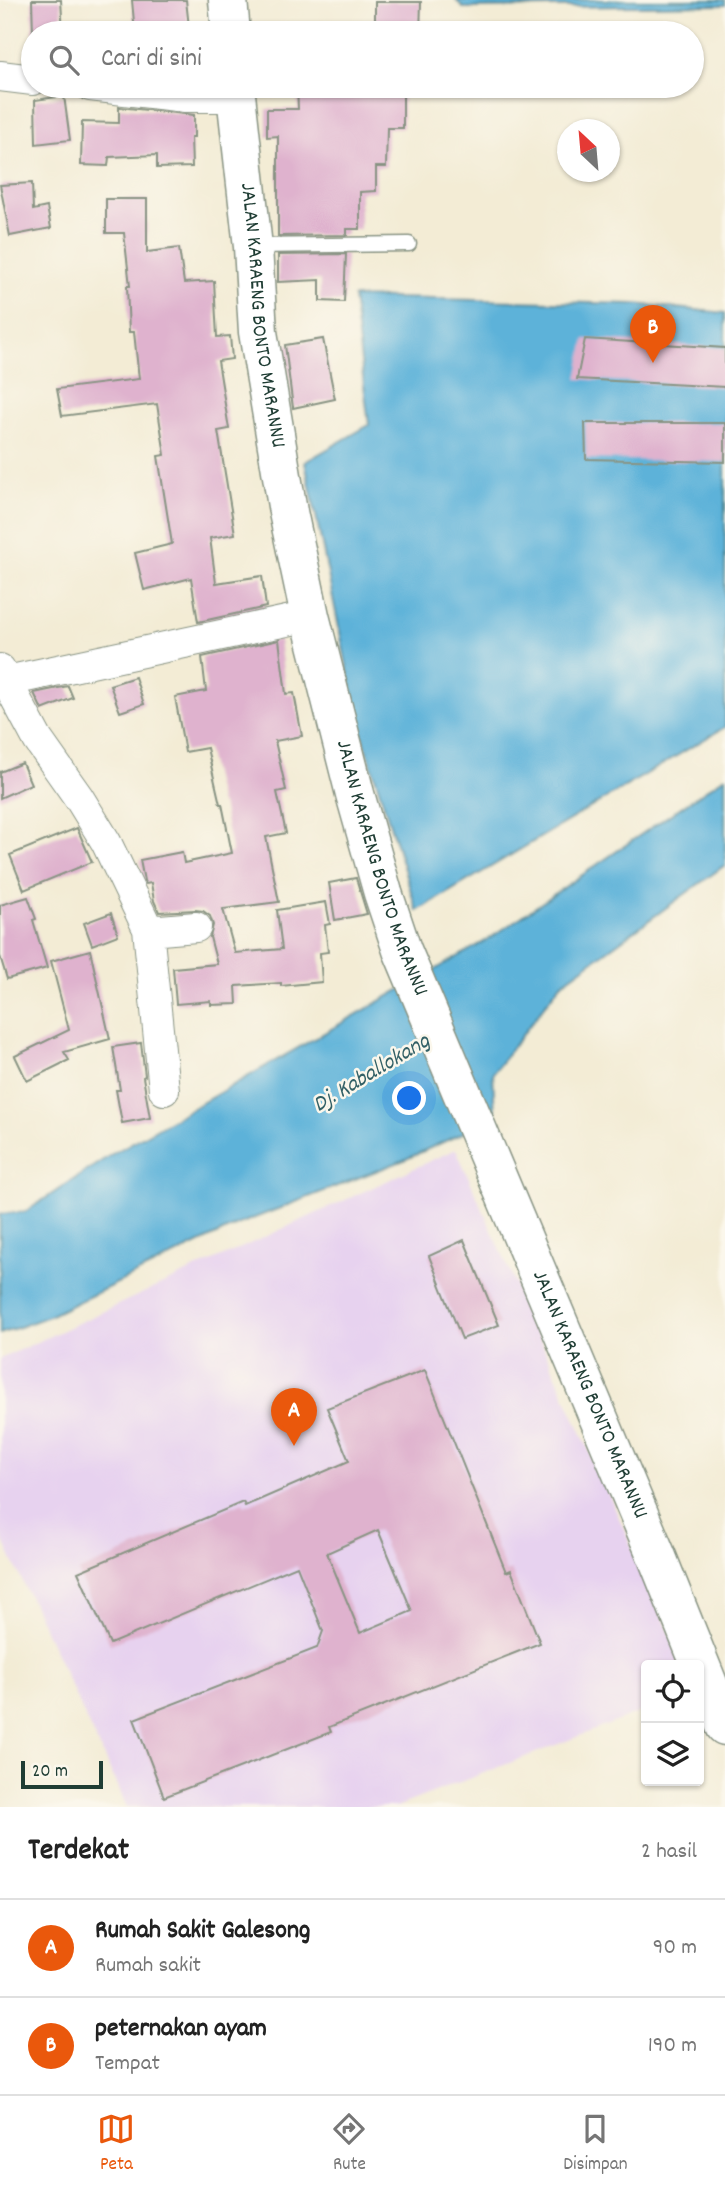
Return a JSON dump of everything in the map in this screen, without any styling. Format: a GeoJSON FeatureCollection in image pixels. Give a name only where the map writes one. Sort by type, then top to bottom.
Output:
{"type":"FeatureCollection","features":[{"type":"Feature","properties":{"kind":"main road"},"geometry":{"type":"LineString","coordinates":[[228,0],[230,21]]}},
{"type":"Feature","properties":{"kind":"main road","name":"JALAN KARAENG BONTO MARANNU"},"geometry":{"type":"LineString","coordinates":[[236,98],[253,247],[262,357],[288,512],[310,616],[390,915],[725,1726]]}},
{"type":"Feature","properties":{"kind":"street"},"geometry":{"type":"LineString","coordinates":[[0,76],[21,79]]}},
{"type":"Feature","properties":{"kind":"street"},"geometry":{"type":"LineString","coordinates":[[164,1090],[148,929],[106,842],[38,740],[3,675],[310,616]]}},
{"type":"Feature","properties":{"kind":"street"},"geometry":{"type":"LineString","coordinates":[[148,929],[196,927]]}},
{"type":"Feature","properties":{"kind":"lane"},"geometry":{"type":"LineString","coordinates":[[253,247],[409,244]]}},
{"type":"Feature","properties":{"kind":"shaded area"},"geometry":{"type":"Polygon","coordinates":[[[456,1149],[682,1660],[641,1660],[641,1712],[396,1807],[127,1807],[0,1533],[0,1359],[456,1149]]]}},
{"type":"Feature","properties":{"kind":"water"},"geometry":{"type":"Polygon","coordinates":[[[456,0],[725,0],[725,5],[463,8],[456,0]]]}},
{"type":"Feature","properties":{"kind":"water"},"geometry":{"type":"Polygon","coordinates":[[[353,297],[635,304],[725,313],[725,727],[417,911],[359,725],[305,462],[369,425],[353,297]]]}},
{"type":"Feature","properties":{"kind":"water","name":"Dj. Kaballokang"},"geometry":{"type":"Polygon","coordinates":[[[725,777],[725,865],[561,984],[493,1073],[495,1118],[404,1160],[239,1224],[49,1316],[0,1334],[0,1214],[25,1212],[112,1154],[489,939],[725,777]]]}},
{"type":"Feature","properties":{"kind":"building"},"geometry":{"type":"Polygon","coordinates":[[[32,0],[61,0],[62,21],[33,21],[32,0]]]}},
{"type":"Feature","properties":{"kind":"building"},"geometry":{"type":"Polygon","coordinates":[[[132,0],[186,0],[188,21],[134,21],[132,0]]]}},
{"type":"Feature","properties":{"kind":"building"},"geometry":{"type":"Polygon","coordinates":[[[375,2],[421,2],[420,21],[375,21],[375,2]]]}},
{"type":"Feature","properties":{"kind":"building"},"geometry":{"type":"Polygon","coordinates":[[[64,98],[70,140],[36,144],[35,100],[64,98]]]}},
{"type":"Feature","properties":{"kind":"building"},"geometry":{"type":"Polygon","coordinates":[[[298,98],[403,98],[403,128],[387,128],[386,167],[376,167],[376,191],[360,192],[360,229],[347,229],[347,235],[278,236],[278,136],[267,137],[267,109],[298,109],[298,98]]]}},
{"type":"Feature","properties":{"kind":"building"},"geometry":{"type":"Polygon","coordinates":[[[119,107],[194,115],[194,137],[191,137],[192,167],[157,168],[157,155],[109,157],[108,166],[81,165],[82,122],[119,123],[119,107]]]}},
{"type":"Feature","properties":{"kind":"building"},"geometry":{"type":"Polygon","coordinates":[[[32,183],[33,210],[47,207],[51,228],[10,236],[0,185],[32,183]]]}},
{"type":"Feature","properties":{"kind":"building"},"geometry":{"type":"Polygon","coordinates":[[[106,199],[147,199],[147,252],[179,248],[184,283],[214,281],[217,337],[230,336],[232,359],[218,361],[229,429],[218,431],[235,534],[210,538],[216,583],[262,576],[266,607],[198,622],[191,578],[144,590],[135,553],[172,544],[158,456],[165,455],[157,404],[62,416],[57,389],[139,379],[134,332],[129,332],[127,286],[130,286],[124,233],[106,233],[106,199]]]}},
{"type":"Feature","properties":{"kind":"building"},"geometry":{"type":"Polygon","coordinates":[[[346,254],[344,302],[320,301],[320,280],[278,282],[278,255],[346,254]]]}},
{"type":"Feature","properties":{"kind":"building"},"geometry":{"type":"Polygon","coordinates":[[[323,339],[335,399],[293,408],[285,345],[323,339]]]}},
{"type":"Feature","properties":{"kind":"building"},"geometry":{"type":"Polygon","coordinates":[[[585,339],[725,348],[725,387],[577,379],[585,339]]]}},
{"type":"Feature","properties":{"kind":"building"},"geometry":{"type":"Polygon","coordinates":[[[585,423],[725,423],[725,462],[586,459],[585,423]]]}},
{"type":"Feature","properties":{"kind":"building"},"geometry":{"type":"Polygon","coordinates":[[[279,640],[286,694],[294,693],[302,736],[275,741],[286,790],[277,792],[286,833],[266,837],[279,902],[223,909],[235,953],[282,949],[277,910],[326,902],[330,924],[325,925],[328,952],[320,953],[322,982],[236,986],[237,1004],[211,1005],[211,1001],[176,1004],[173,968],[217,964],[210,937],[213,925],[210,916],[203,911],[159,912],[151,883],[146,884],[144,881],[140,860],[182,852],[184,863],[232,853],[207,748],[185,752],[175,697],[206,691],[202,657],[279,640]]]}},
{"type":"Feature","properties":{"kind":"building"},"geometry":{"type":"Polygon","coordinates":[[[135,677],[144,704],[120,712],[110,685],[135,677]]]}},
{"type":"Feature","properties":{"kind":"building"},"geometry":{"type":"Polygon","coordinates":[[[68,686],[73,698],[42,710],[34,693],[68,686]]]}},
{"type":"Feature","properties":{"kind":"building"},"geometry":{"type":"Polygon","coordinates":[[[22,763],[31,784],[0,798],[0,772],[22,763]]]}},
{"type":"Feature","properties":{"kind":"building"},"geometry":{"type":"Polygon","coordinates":[[[77,828],[92,862],[24,890],[10,855],[77,828]]]}},
{"type":"Feature","properties":{"kind":"building"},"geometry":{"type":"Polygon","coordinates":[[[356,878],[367,914],[335,920],[329,883],[356,878]]]}},
{"type":"Feature","properties":{"kind":"building"},"geometry":{"type":"Polygon","coordinates":[[[28,897],[47,968],[7,979],[0,956],[0,905],[28,897]]]}},
{"type":"Feature","properties":{"kind":"building"},"geometry":{"type":"Polygon","coordinates":[[[111,913],[118,935],[92,945],[84,923],[111,913]]]}},
{"type":"Feature","properties":{"kind":"building"},"geometry":{"type":"Polygon","coordinates":[[[90,950],[110,1039],[64,1052],[69,1060],[27,1081],[15,1056],[69,1030],[51,961],[90,950]]]}},
{"type":"Feature","properties":{"kind":"building"},"geometry":{"type":"Polygon","coordinates":[[[141,1043],[150,1118],[122,1123],[113,1047],[141,1043]]]}},
{"type":"Feature","properties":{"kind":"building"},"geometry":{"type":"Polygon","coordinates":[[[464,1240],[499,1325],[462,1339],[429,1256],[464,1240]]]}},
{"type":"Feature","properties":{"kind":"building"},"geometry":{"type":"Polygon","coordinates":[[[425,1370],[506,1572],[511,1570],[540,1643],[329,1727],[331,1732],[164,1797],[134,1719],[317,1648],[323,1631],[297,1566],[110,1644],[78,1572],[243,1502],[245,1506],[349,1461],[327,1408],[425,1370]],[[378,1530],[327,1553],[360,1633],[412,1611],[378,1530]]]}},
{"type":"Feature","properties":{"kind":"place","name":"peternakan ayam"},"geometry":{"type":"Point","coordinates":[653,363]}},
{"type":"Feature","properties":{"kind":"place","name":"Rumah Sakit Galesong"},"geometry":{"type":"Point","coordinates":[294,1446]}}]}
